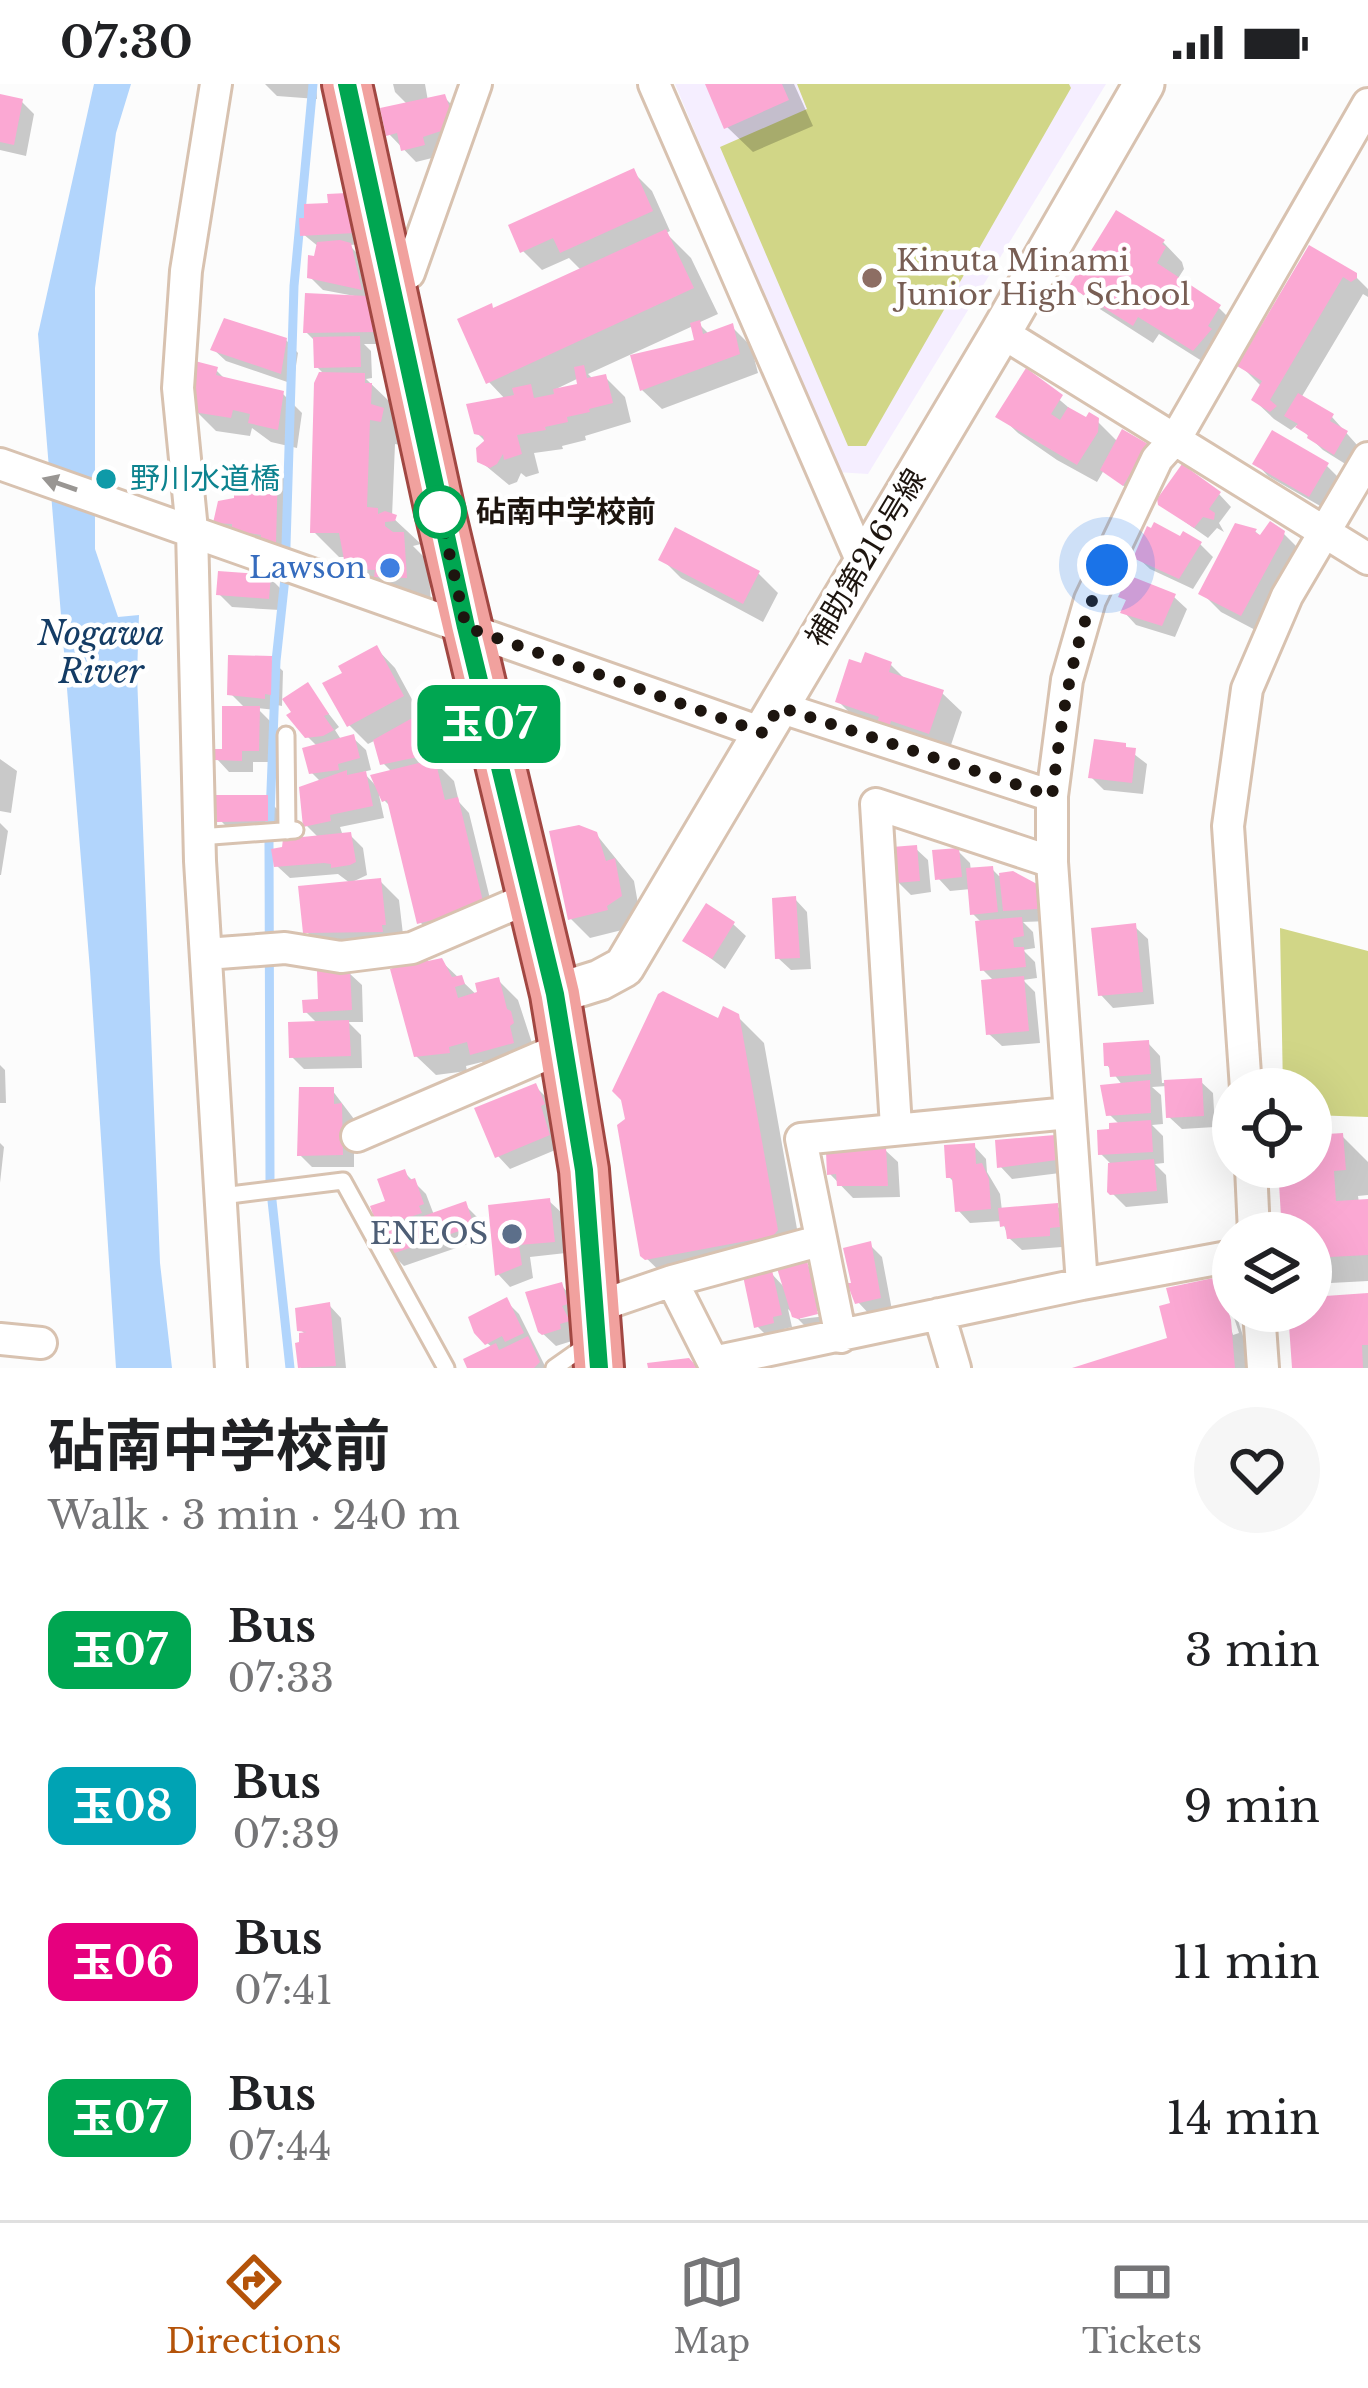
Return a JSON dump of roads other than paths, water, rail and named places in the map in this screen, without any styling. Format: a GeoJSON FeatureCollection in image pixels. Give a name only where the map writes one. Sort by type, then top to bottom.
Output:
{"type":"FeatureCollection","features":[{"type":"Feature","properties":{"kind":"main road"},"geometry":{"type":"LineString","coordinates":[[347,84],[466,627],[555,994],[584,1170],[596,1338]]}},
{"type":"Feature","properties":{"kind":"street"},"geometry":{"type":"LineString","coordinates":[[216,84],[186,271],[178,388],[192,530],[206,954],[237,1194],[231,1368]]}},
{"type":"Feature","properties":{"kind":"street"},"geometry":{"type":"LineString","coordinates":[[391,278],[409,273],[476,84]]}},
{"type":"Feature","properties":{"kind":"street"},"geometry":{"type":"LineString","coordinates":[[654,84],[862,562]]}},
{"type":"Feature","properties":{"kind":"street","name":"補助第216号線"},"geometry":{"type":"LineString","coordinates":[[555,994],[624,967],[1144,84]]}},
{"type":"Feature","properties":{"kind":"street"},"geometry":{"type":"LineString","coordinates":[[1082,1284],[1052,862],[1052,796],[1067,680],[1090,600],[1157,459],[1176,438],[1368,104]]}},
{"type":"Feature","properties":{"kind":"street"},"geometry":{"type":"LineString","coordinates":[[1001,332],[1368,559]]}},
{"type":"Feature","properties":{"kind":"street"},"geometry":{"type":"LineString","coordinates":[[1245,1068],[1228,826],[1247,689],[1287,596],[1368,458]]}},
{"type":"Feature","properties":{"kind":"street"},"geometry":{"type":"LineString","coordinates":[[3,465],[466,627],[771,720],[1052,796]]}},
{"type":"Feature","properties":{"kind":"street"},"geometry":{"type":"LineString","coordinates":[[896,1127],[876,804],[1052,862]]}},
{"type":"Feature","properties":{"kind":"street"},"geometry":{"type":"LineString","coordinates":[[206,954],[284,948],[341,957],[412,949],[531,896]]}},
{"type":"Feature","properties":{"kind":"street"},"geometry":{"type":"LineString","coordinates":[[357,1136],[564,1047]]}},
{"type":"Feature","properties":{"kind":"street"},"geometry":{"type":"LineString","coordinates":[[841,1336],[801,1138],[1069,1112]]}},
{"type":"Feature","properties":{"kind":"street"},"geometry":{"type":"LineString","coordinates":[[596,1338],[672,1281],[819,1241]]}},
{"type":"Feature","properties":{"kind":"street"},"geometry":{"type":"LineString","coordinates":[[672,1281],[715,1365],[1212,1260]]}},
{"type":"Feature","properties":{"kind":"street"},"geometry":{"type":"LineString","coordinates":[[939,1314],[955,1368]]}},
{"type":"Feature","properties":{"kind":"street"},"geometry":{"type":"LineString","coordinates":[[1260,1332],[1263,1368]]}},
{"type":"Feature","properties":{"kind":"street"},"geometry":{"type":"LineString","coordinates":[[0,1339],[41,1343]]}},
{"type":"Feature","properties":{"kind":"lane"},"geometry":{"type":"LineString","coordinates":[[199,837],[289,830],[286,736]]}},
{"type":"Feature","properties":{"kind":"lane"},"geometry":{"type":"LineString","coordinates":[[237,1194],[343,1181],[446,1368]]}},
{"type":"Feature","properties":{"kind":"lane"},"geometry":{"type":"LineString","coordinates":[[554,1368],[596,1338]]}},
{"type":"Feature","properties":{"kind":"water","name":"Nogawa River"},"geometry":{"type":"Polygon","coordinates":[[[94,84],[131,84],[116,133],[95,288],[95,549],[118,617],[139,615],[137,675],[160,1263],[172,1368],[116,1368],[90,970],[38,334],[94,84]]]}},
{"type":"Feature","properties":{"kind":"waterway"},"geometry":{"type":"LineString","coordinates":[[290,1368],[270,1182],[269,842],[276,661],[285,578],[294,286],[313,84]]}},
{"type":"Feature","properties":{"kind":"place","name":"Kinuta Minami Junior High School"},"geometry":{"type":"Point","coordinates":[872,278]}},
{"type":"Feature","properties":{"kind":"place","name":"野川水道橋"},"geometry":{"type":"Point","coordinates":[106,479]}},
{"type":"Feature","properties":{"kind":"place","name":"砧南中学校前"},"geometry":{"type":"Point","coordinates":[440,512]}},
{"type":"Feature","properties":{"kind":"place","name":"Lawson"},"geometry":{"type":"Point","coordinates":[390,568]}},
{"type":"Feature","properties":{"kind":"place","name":"ENEOS"},"geometry":{"type":"Point","coordinates":[512,1234]}}]}
